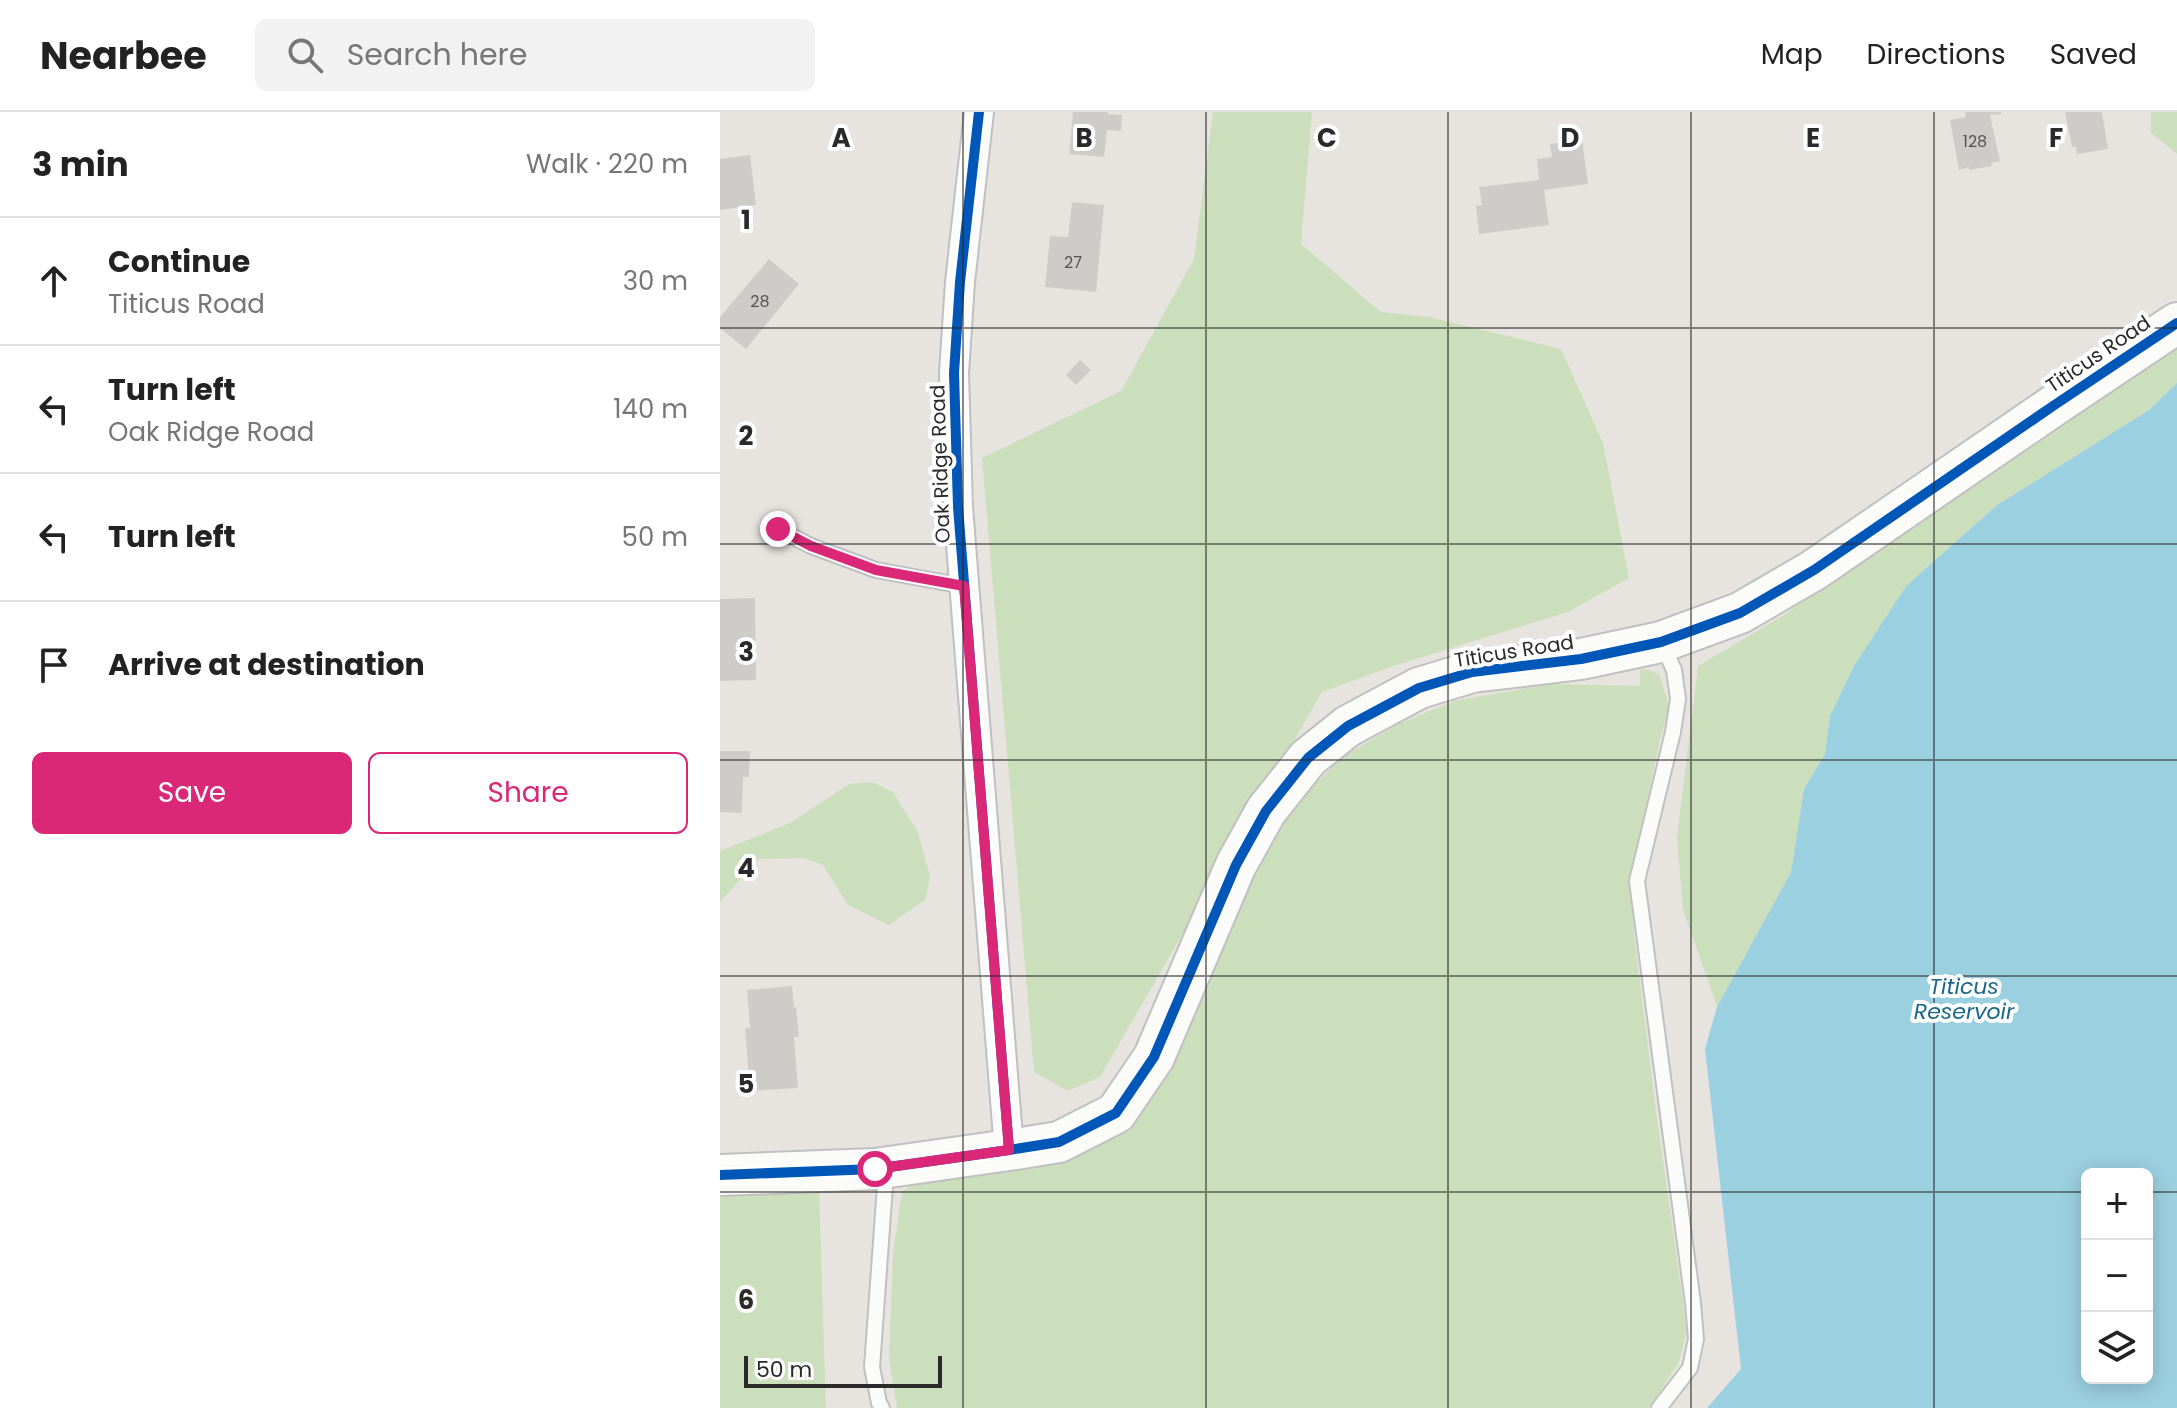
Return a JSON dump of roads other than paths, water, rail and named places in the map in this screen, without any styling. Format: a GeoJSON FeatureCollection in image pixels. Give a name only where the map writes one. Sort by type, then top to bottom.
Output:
{"type":"FeatureCollection","features":[{"type":"Feature","properties":{"kind":"main road","name":"Titicus Road"},"geometry":{"type":"LineString","coordinates":[[720,1175],[887,1167],[1009,1150],[1059,1142],[1116,1113],[1154,1057],[1236,865],[1266,811],[1308,758],[1348,726],[1419,688],[1472,672],[1581,659],[1661,642],[1740,613],[1814,570],[2177,323]]}},
{"type":"Feature","properties":{"kind":"street","name":"Oak Ridge Road"},"geometry":{"type":"LineString","coordinates":[[979,112],[960,282],[954,373],[958,507],[1009,1150]]}},
{"type":"Feature","properties":{"kind":"lane"},"geometry":{"type":"LineString","coordinates":[[778,529],[811,546],[876,570],[964,586]]}},
{"type":"Feature","properties":{"kind":"lane"},"geometry":{"type":"LineString","coordinates":[[1659,1408],[1690,1368],[1696,1339],[1637,881],[1678,699],[1674,670],[1661,642]]}},
{"type":"Feature","properties":{"kind":"lane"},"geometry":{"type":"LineString","coordinates":[[882,1408],[872,1367],[887,1167]]}},
{"type":"Feature","properties":{"kind":"water","name":"Titicus Reservoir"},"geometry":{"type":"Polygon","coordinates":[[[2177,383],[2177,1408],[1707,1408],[1741,1369],[1705,1049],[1717,1007],[1791,872],[1804,789],[1825,754],[1830,716],[1854,666],[1906,586],[1997,505],[2149,410],[2177,383]]]}}]}
